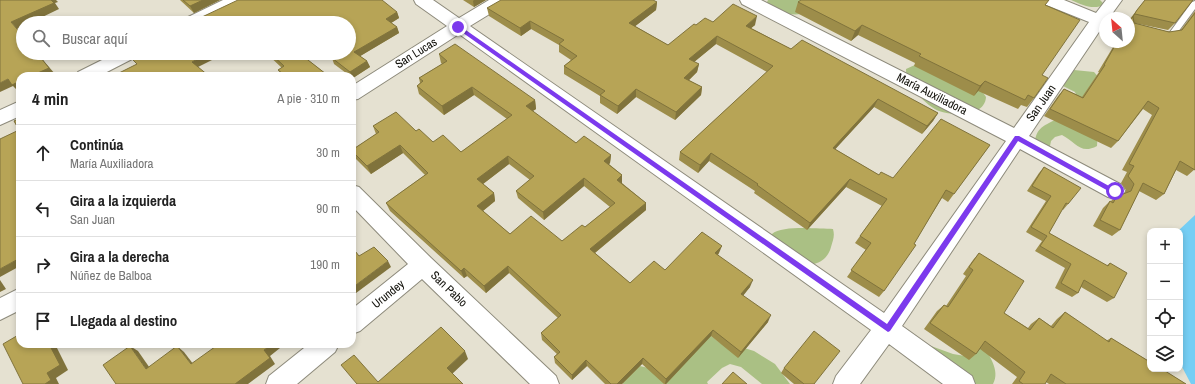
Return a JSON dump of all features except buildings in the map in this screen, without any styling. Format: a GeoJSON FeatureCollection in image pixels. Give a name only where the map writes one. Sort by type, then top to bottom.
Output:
{"type":"FeatureCollection","features":[{"type":"Feature","properties":{"kind":"street"},"geometry":{"type":"LineString","coordinates":[[204,16],[236,0]]}},
{"type":"Feature","properties":{"kind":"street"},"geometry":{"type":"LineString","coordinates":[[422,0],[458,27],[888,329],[963,384]]}},
{"type":"Feature","properties":{"kind":"street","name":"San Lucas"},"geometry":{"type":"LineString","coordinates":[[356,91],[500,0]]}},
{"type":"Feature","properties":{"kind":"street","name":"María Auxiliadora"},"geometry":{"type":"LineString","coordinates":[[748,0],[1017,138],[1115,191]]}},
{"type":"Feature","properties":{"kind":"street"},"geometry":{"type":"LineString","coordinates":[[1050,0],[1102,12]]}},
{"type":"Feature","properties":{"kind":"street","name":"San Juan"},"geometry":{"type":"LineString","coordinates":[[845,384],[888,329],[1017,138],[1099,23]]}},
{"type":"Feature","properties":{"kind":"street"},"geometry":{"type":"LineString","coordinates":[[92,72],[116,60]]}},
{"type":"Feature","properties":{"kind":"street"},"geometry":{"type":"LineString","coordinates":[[0,118],[16,110]]}},
{"type":"Feature","properties":{"kind":"street","name":"San Pablo"},"geometry":{"type":"LineString","coordinates":[[356,197],[423,265],[547,384]]}},
{"type":"Feature","properties":{"kind":"street","name":"Urundey"},"geometry":{"type":"LineString","coordinates":[[356,320],[423,265]]}},
{"type":"Feature","properties":{"kind":"street"},"geometry":{"type":"LineString","coordinates":[[0,310],[16,300]]}},
{"type":"Feature","properties":{"kind":"street"},"geometry":{"type":"LineString","coordinates":[[278,384],[322,348]]}},
{"type":"Feature","properties":{"kind":"lane"},"geometry":{"type":"LineString","coordinates":[[1156,34],[1172,34],[1195,4]]}},
{"type":"Feature","properties":{"kind":"green space"},"geometry":{"type":"Polygon","coordinates":[[[768,0],[828,0],[808,12],[790,14],[779,11],[770,6],[767,2],[768,0]]]}},
{"type":"Feature","properties":{"kind":"green space"},"geometry":{"type":"Polygon","coordinates":[[[1071,0],[1100,0],[1105,5],[1091,7],[1071,0]]]}},
{"type":"Feature","properties":{"kind":"green space"},"geometry":{"type":"Polygon","coordinates":[[[917,64],[982,91],[986,97],[984,104],[974,112],[960,114],[945,113],[934,109],[923,100],[909,81],[906,69],[917,64]]]}},
{"type":"Feature","properties":{"kind":"green space"},"geometry":{"type":"Polygon","coordinates":[[[1074,70],[1094,72],[1101,80],[1097,146],[1086,149],[1082,148],[1062,135],[1055,137],[1051,141],[1050,146],[1054,153],[1034,147],[1039,130],[1063,115],[1077,98],[1075,92],[1059,84],[1062,75],[1074,70]]]}},
{"type":"Feature","properties":{"kind":"green space"},"geometry":{"type":"Polygon","coordinates":[[[792,228],[833,229],[834,238],[829,253],[823,260],[817,263],[798,263],[768,256],[766,247],[767,241],[769,236],[777,231],[792,228]]]}},
{"type":"Feature","properties":{"kind":"green space"},"geometry":{"type":"Polygon","coordinates":[[[687,317],[720,343],[731,344],[754,351],[775,364],[790,384],[762,384],[741,367],[730,364],[722,368],[707,382],[708,384],[623,384],[623,379],[640,366],[665,372],[687,317]]]}},
{"type":"Feature","properties":{"kind":"green space"},"geometry":{"type":"Polygon","coordinates":[[[981,342],[995,368],[995,379],[993,384],[946,384],[922,349],[931,346],[953,354],[965,356],[981,342]]]}},
{"type":"Feature","properties":{"kind":"water"},"geometry":{"type":"Polygon","coordinates":[[[1195,215],[1195,384],[1191,384],[1183,369],[1183,228],[1181,228],[1195,215]]]}},
{"type":"Feature","properties":{"kind":"route"},"geometry":{"type":"LineString","coordinates":[[458,27],[888,329],[1017,138],[1115,191]]}}]}
